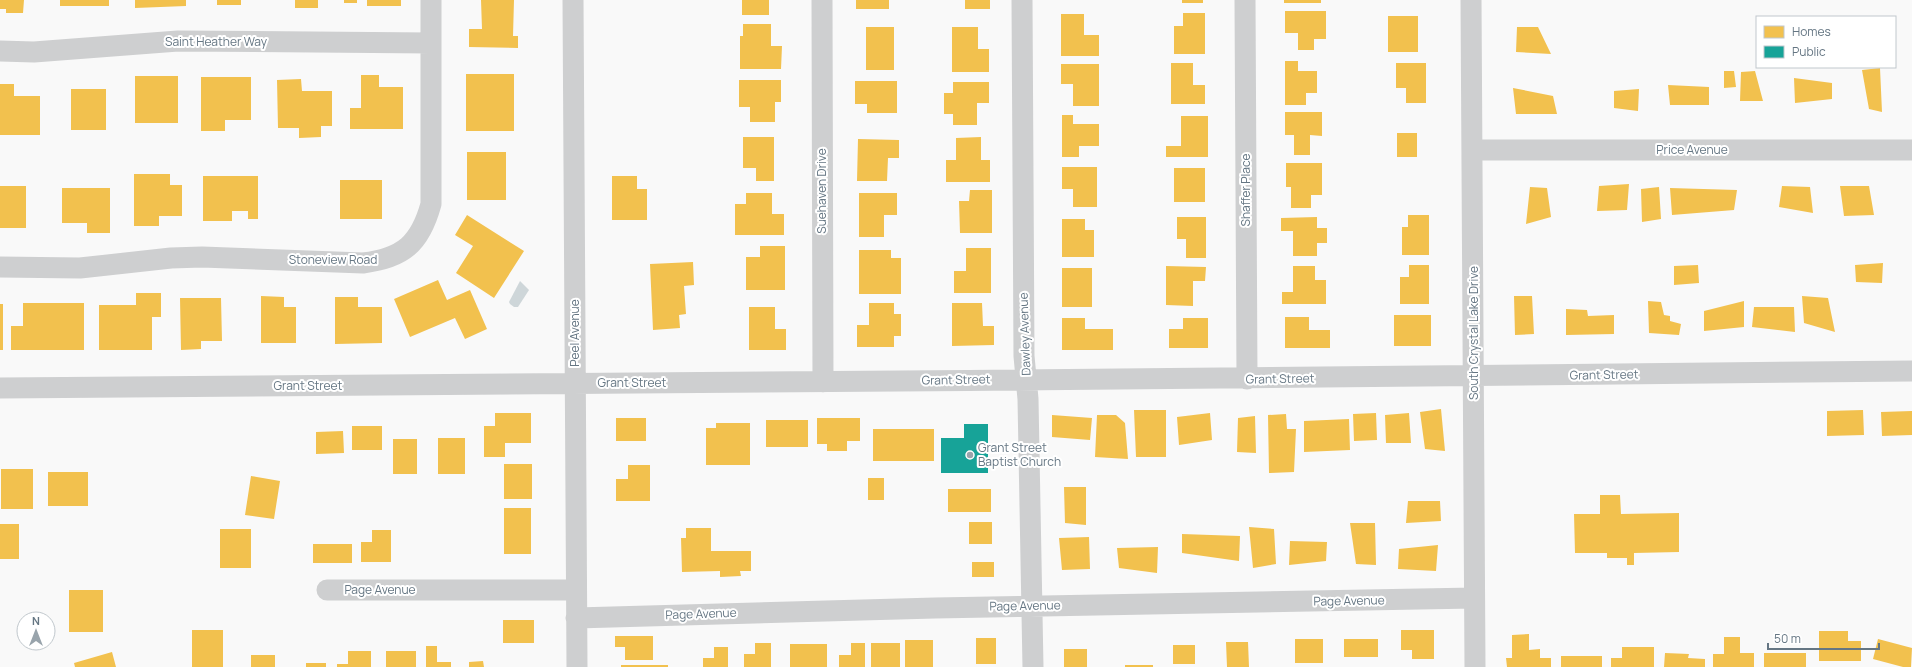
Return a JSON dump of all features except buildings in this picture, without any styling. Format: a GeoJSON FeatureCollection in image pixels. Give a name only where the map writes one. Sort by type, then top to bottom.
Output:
{"type":"FeatureCollection","features":[{"type":"Feature","properties":{"kind":"street","name":"Stoneview Road"},"geometry":{"type":"LineString","coordinates":[[0,267],[80,268],[171,258],[202,257],[363,263],[383,260],[403,252],[417,239],[426,222],[431,204],[431,0]]}},
{"type":"Feature","properties":{"kind":"street","name":"Peel Avenue"},"geometry":{"type":"LineString","coordinates":[[573,0],[577,667]]}},
{"type":"Feature","properties":{"kind":"street","name":"Suehaven Drive"},"geometry":{"type":"LineString","coordinates":[[822,0],[823,382]]}},
{"type":"Feature","properties":{"kind":"street","name":"Dawley Avenue"},"geometry":{"type":"LineString","coordinates":[[1022,0],[1024,348],[1033,667]]}},
{"type":"Feature","properties":{"kind":"street","name":"Shaffer Place"},"geometry":{"type":"LineString","coordinates":[[1245,0],[1247,379]]}},
{"type":"Feature","properties":{"kind":"street","name":"South Crystal Lake Drive"},"geometry":{"type":"LineString","coordinates":[[1471,0],[1475,667]]}},
{"type":"Feature","properties":{"kind":"street","name":"Saint Heather Way"},"geometry":{"type":"LineString","coordinates":[[0,51],[34,52],[178,41],[431,43]]}},
{"type":"Feature","properties":{"kind":"street","name":"Price Avenue"},"geometry":{"type":"LineString","coordinates":[[1472,150],[1912,150]]}},
{"type":"Feature","properties":{"kind":"street","name":"Grant Street"},"geometry":{"type":"LineString","coordinates":[[0,388],[823,382],[1026,379],[1247,379],[1912,371]]}},
{"type":"Feature","properties":{"kind":"street","name":"Page Avenue"},"geometry":{"type":"LineString","coordinates":[[327,590],[576,590]]}},
{"type":"Feature","properties":{"kind":"street","name":"Page Avenue"},"geometry":{"type":"LineString","coordinates":[[576,618],[1032,606],[1474,598]]}},
{"type":"Feature","properties":{"kind":"shaded area"},"geometry":{"type":"Polygon","coordinates":[[[520,281],[529,290],[518,307],[514,307],[509,302],[520,281]]]}},
{"type":"Feature","properties":{"kind":"place","name":"Grant Street Baptist Church"},"geometry":{"type":"Point","coordinates":[970,455]}}]}
